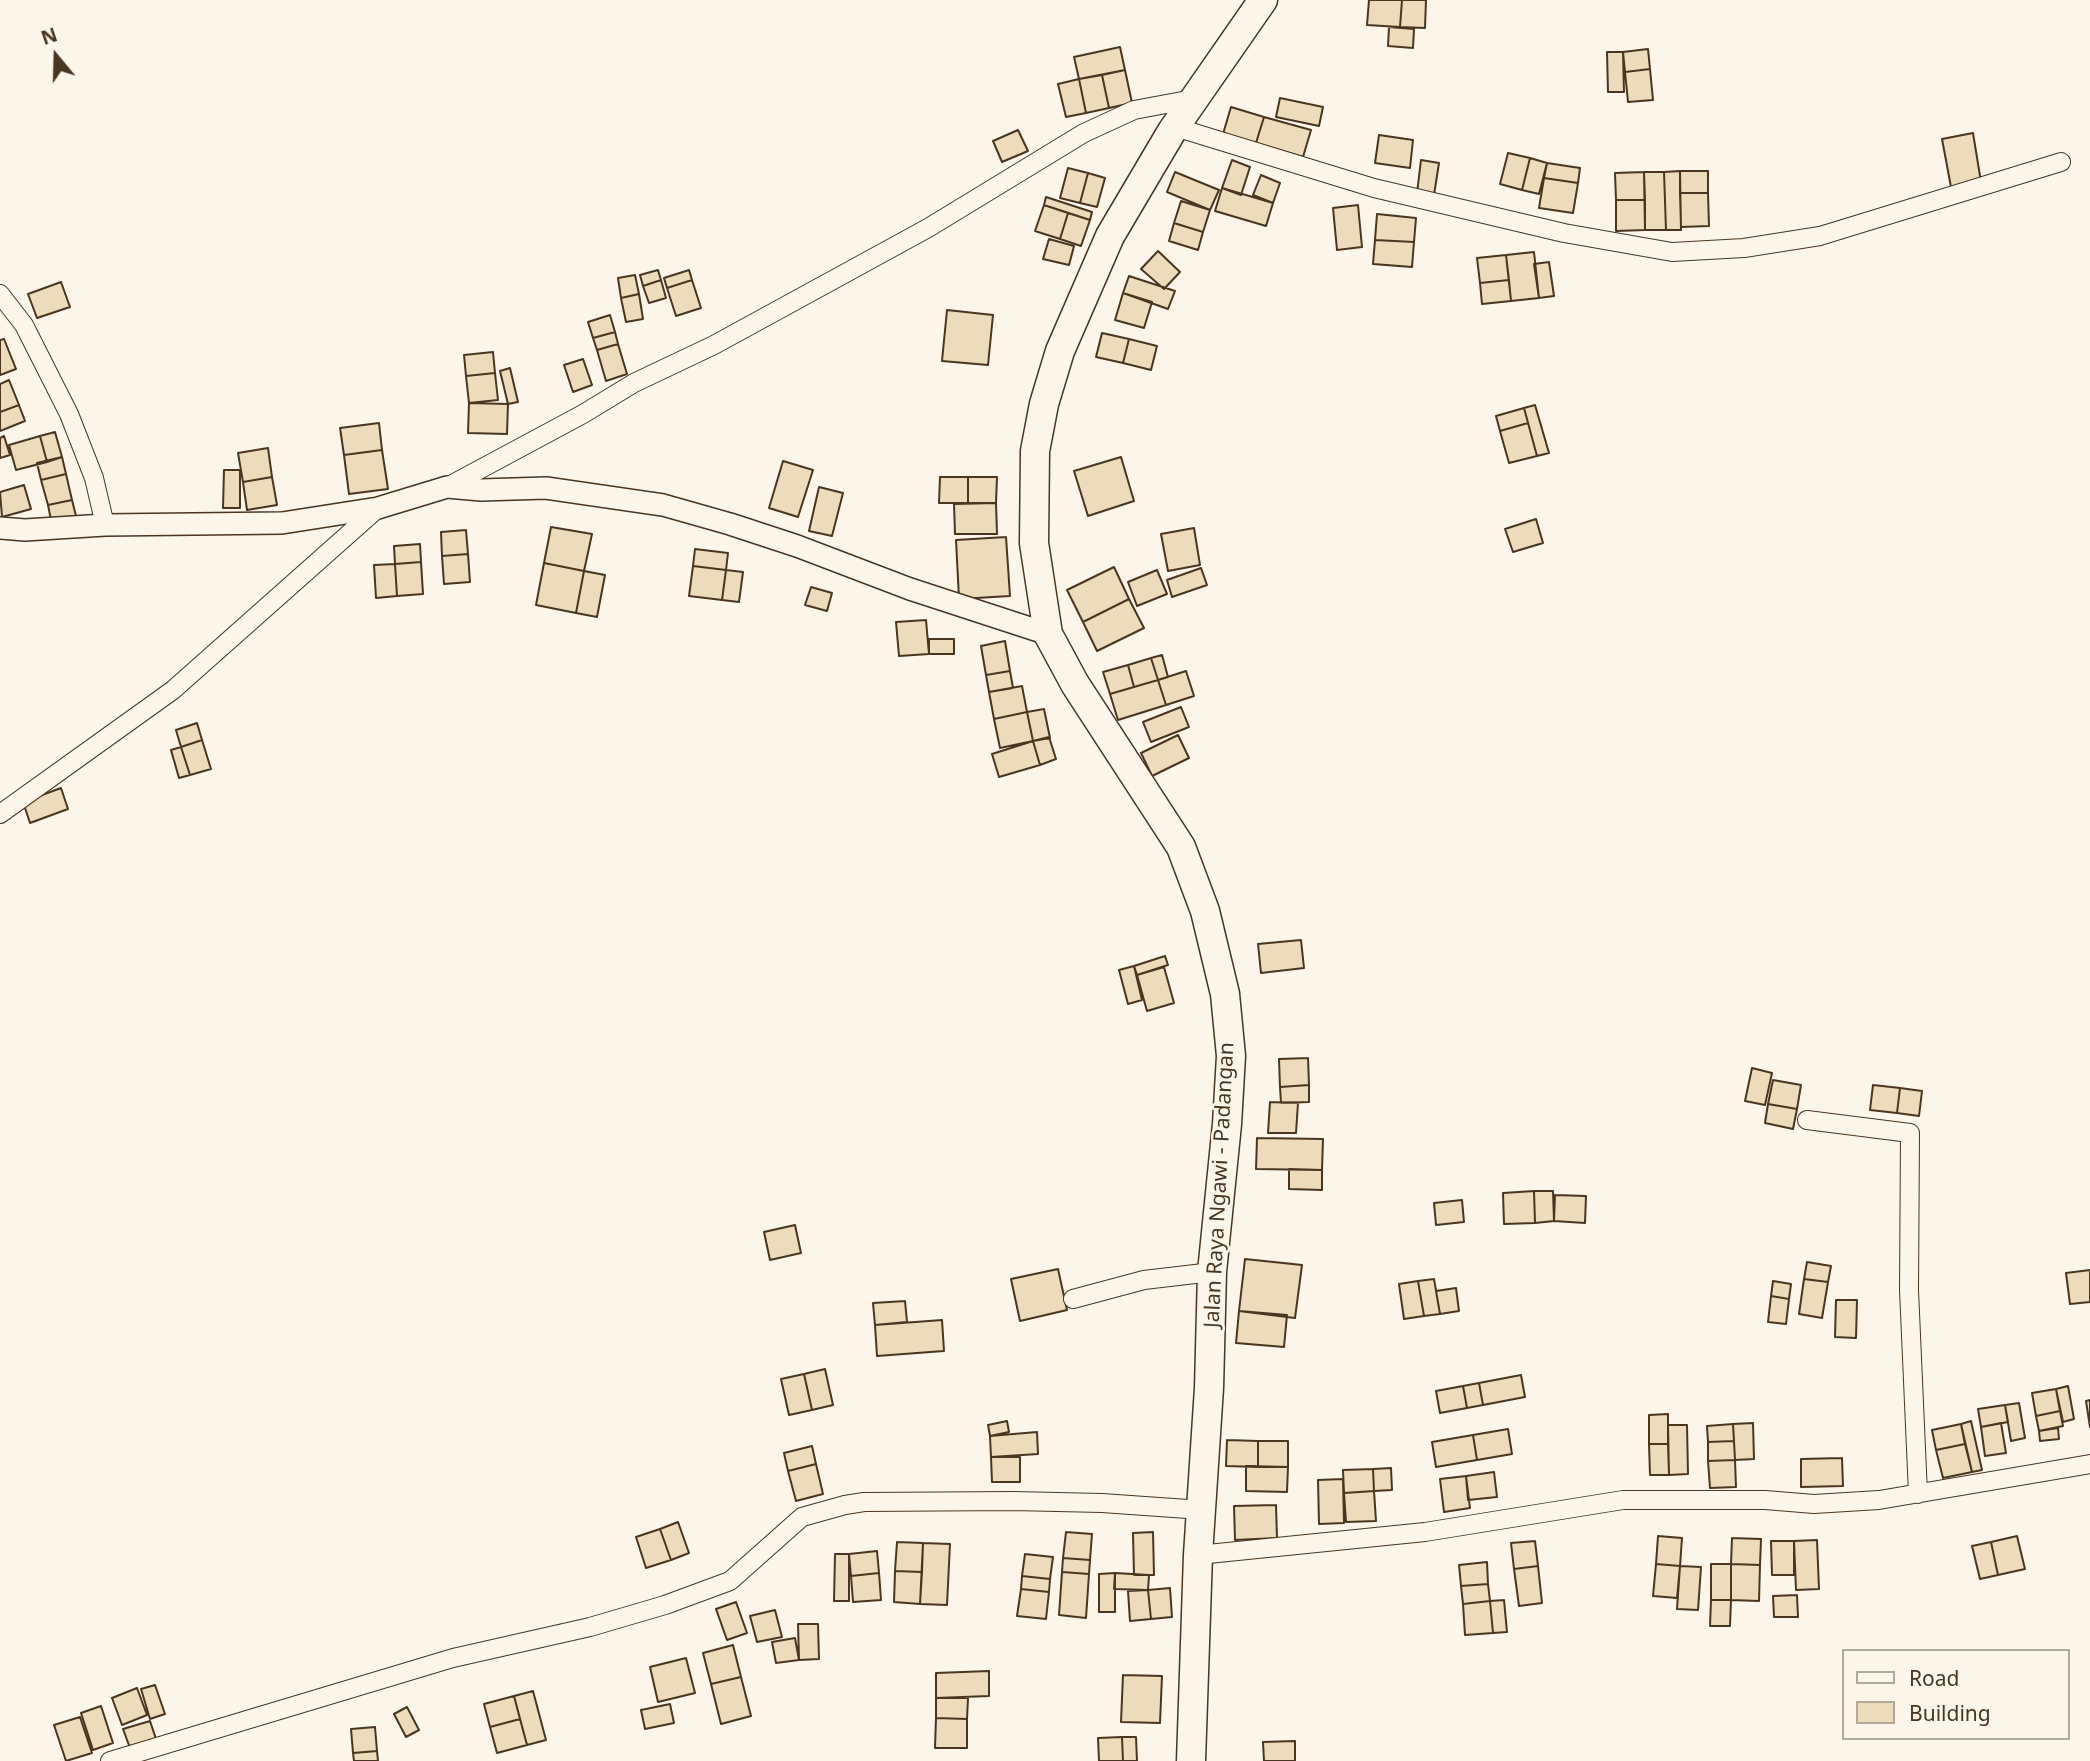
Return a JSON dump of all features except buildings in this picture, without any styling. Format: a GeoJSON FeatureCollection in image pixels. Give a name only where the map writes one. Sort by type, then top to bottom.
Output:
{"type":"FeatureCollection","features":[{"type":"Feature","properties":{"kind":"highway","name":"Jalan Raya Ngawi - Padangan"},"geometry":{"type":"LineString","coordinates":[[1191,1761],[1212,1272],[1231,1056],[1224,994],[1205,911],[1181,847],[1075,684],[1048,634],[1034,543],[1035,451],[1044,404],[1060,351],[1110,236],[1193,99],[1263,0]]}},
{"type":"Feature","properties":{"kind":"street"},"geometry":{"type":"LineString","coordinates":[[0,528],[25,530],[105,525],[282,523],[378,508],[447,487],[583,414],[634,383],[715,345],[929,228],[1084,133],[1134,110],[1193,99]]}},
{"type":"Feature","properties":{"kind":"street"},"geometry":{"type":"LineString","coordinates":[[1175,127],[1374,188],[1564,233],[1672,251],[1744,248],[1820,236],[2061,162]]}},
{"type":"Feature","properties":{"kind":"street"},"geometry":{"type":"LineString","coordinates":[[0,294],[24,325],[69,414],[94,478],[105,525]]}},
{"type":"Feature","properties":{"kind":"street"},"geometry":{"type":"LineString","coordinates":[[447,487],[481,490],[546,488],[663,505],[797,546],[910,589],[1048,634]]}},
{"type":"Feature","properties":{"kind":"street"},"geometry":{"type":"LineString","coordinates":[[0,814],[173,690],[378,508]]}},
{"type":"Feature","properties":{"kind":"street"},"geometry":{"type":"LineString","coordinates":[[1807,1119],[1910,1133],[1909,1290],[1917,1494]]}},
{"type":"Feature","properties":{"kind":"street"},"geometry":{"type":"LineString","coordinates":[[1073,1299],[1144,1280],[1212,1272]]}},
{"type":"Feature","properties":{"kind":"street"},"geometry":{"type":"LineString","coordinates":[[1198,1555],[1425,1532],[1623,1500],[1765,1500],[1814,1504],[1879,1500],[2090,1464]]}},
{"type":"Feature","properties":{"kind":"street"},"geometry":{"type":"LineString","coordinates":[[110,1761],[453,1658],[590,1627],[665,1605],[730,1581],[802,1517],[845,1504],[1013,1501],[1102,1503],[1202,1510]]}}]}
